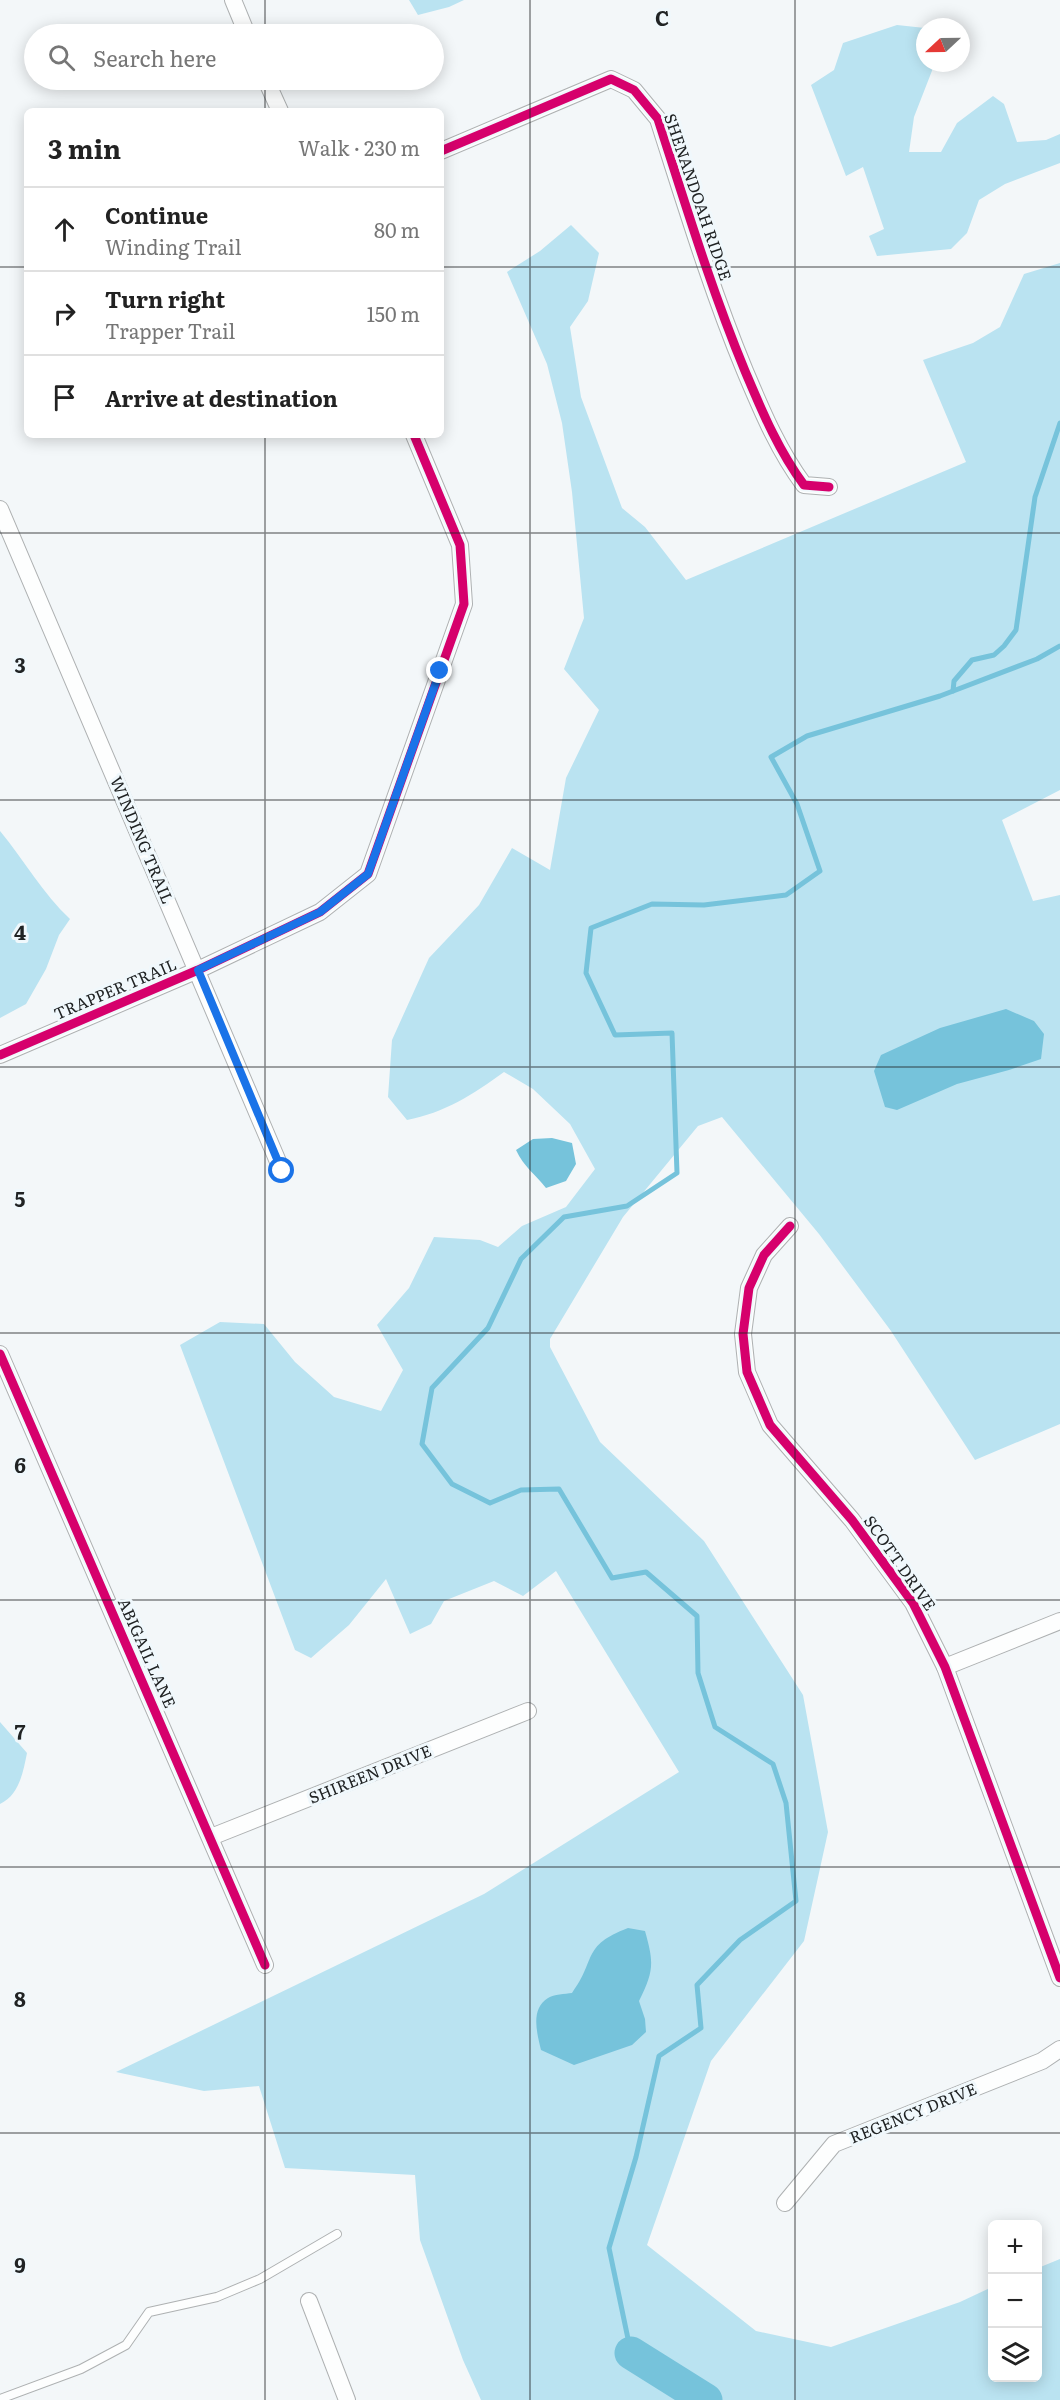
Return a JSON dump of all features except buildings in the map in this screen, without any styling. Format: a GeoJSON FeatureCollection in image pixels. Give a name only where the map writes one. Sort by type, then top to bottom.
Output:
{"type":"FeatureCollection","features":[{"type":"Feature","properties":{"kind":"street"},"geometry":{"type":"LineString","coordinates":[[233,0],[243,24]]}},
{"type":"Feature","properties":{"kind":"street","name":"SHENANDOAH RIDGE"},"geometry":{"type":"LineString","coordinates":[[444,150],[611,79],[634,90],[658,119],[729,332],[769,428],[790,466],[804,485],[829,488]]}},
{"type":"Feature","properties":{"kind":"street"},"geometry":{"type":"LineString","coordinates":[[270,90],[278,108]]}},
{"type":"Feature","properties":{"kind":"street","name":"TRAPPER TRAIL"},"geometry":{"type":"LineString","coordinates":[[0,1055],[198,970],[320,912],[368,874],[464,604],[460,545],[415,438]]}},
{"type":"Feature","properties":{"kind":"street","name":"WINDING TRAIL"},"geometry":{"type":"LineString","coordinates":[[0,509],[282,1171]]}},
{"type":"Feature","properties":{"kind":"street","name":"SCOTT DRIVE"},"geometry":{"type":"LineString","coordinates":[[790,1226],[764,1256],[749,1288],[743,1334],[747,1372],[770,1425],[852,1520],[913,1603],[945,1667],[1060,1977]]}},
{"type":"Feature","properties":{"kind":"street","name":"ABIGAIL LANE"},"geometry":{"type":"LineString","coordinates":[[0,1354],[265,1965]]}},
{"type":"Feature","properties":{"kind":"street"},"geometry":{"type":"LineString","coordinates":[[945,1667],[1060,1621]]}},
{"type":"Feature","properties":{"kind":"street","name":"SHIREEN DRIVE"},"geometry":{"type":"LineString","coordinates":[[211,1837],[528,1712]]}},
{"type":"Feature","properties":{"kind":"street","name":"REGENCY DRIVE"},"geometry":{"type":"LineString","coordinates":[[785,2203],[834,2144],[1042,2061],[1060,2049]]}},
{"type":"Feature","properties":{"kind":"street"},"geometry":{"type":"LineString","coordinates":[[309,2301],[347,2400]]}},
{"type":"Feature","properties":{"kind":"lane"},"geometry":{"type":"LineString","coordinates":[[0,2399],[81,2369],[126,2346],[150,2312],[227,2293],[260,2279],[337,2234]]}},
{"type":"Feature","properties":{"kind":"shaded area"},"geometry":{"type":"Polygon","coordinates":[[[409,0],[464,0],[449,7],[418,15],[409,0]]]}},
{"type":"Feature","properties":{"kind":"shaded area"},"geometry":{"type":"Polygon","coordinates":[[[897,25],[916,27],[916,72],[932,72],[914,117],[909,152],[941,152],[957,123],[993,96],[1004,104],[1017,142],[1046,140],[1060,134],[1060,163],[1005,184],[979,200],[967,233],[951,249],[877,256],[869,236],[884,229],[863,167],[846,176],[811,85],[834,70],[843,43],[897,25]]]}},
{"type":"Feature","properties":{"kind":"shaded area"},"geometry":{"type":"Polygon","coordinates":[[[571,225],[599,253],[588,301],[570,327],[581,397],[622,508],[645,527],[686,580],[966,462],[923,360],[973,343],[1000,327],[1024,274],[1060,263],[1060,790],[1002,820],[1033,901],[1060,895],[1060,1424],[975,1460],[891,1331],[819,1234],[722,1117],[698,1126],[623,1217],[550,1339],[550,1347],[600,1442],[704,1541],[803,1695],[828,1832],[804,1941],[711,2061],[647,2245],[756,2331],[831,2347],[960,2302],[988,2289],[988,2382],[1042,2382],[1042,2266],[1060,2259],[1060,2400],[481,2400],[463,2360],[420,2240],[415,2175],[285,2168],[259,2086],[204,2091],[116,2072],[484,1894],[679,1772],[556,1571],[523,1596],[494,1581],[444,1601],[431,1624],[410,1634],[386,1579],[349,1625],[311,1658],[295,1650],[180,1345],[220,1322],[264,1324],[295,1362],[334,1397],[381,1411],[403,1370],[377,1325],[409,1288],[434,1237],[480,1240],[498,1247],[522,1226],[566,1207],[595,1169],[570,1124],[533,1089],[504,1072],[458,1102],[421,1117],[407,1120],[388,1097],[392,1040],[429,958],[479,905],[512,848],[550,870],[566,778],[599,710],[564,669],[584,618],[572,492],[562,423],[547,364],[507,272],[540,251],[571,225]]]}},
{"type":"Feature","properties":{"kind":"shaded area"},"geometry":{"type":"Polygon","coordinates":[[[0,831],[42,888],[70,919],[59,935],[46,969],[26,1004],[0,1018],[0,831]]]}},
{"type":"Feature","properties":{"kind":"shaded area"},"geometry":{"type":"Polygon","coordinates":[[[0,1722],[27,1753],[22,1776],[16,1789],[0,1804],[0,1722]]]}},
{"type":"Feature","properties":{"kind":"water"},"geometry":{"type":"Polygon","coordinates":[[[1006,1009],[1034,1021],[1044,1034],[1041,1059],[957,1084],[897,1110],[885,1107],[874,1071],[881,1055],[940,1028],[1006,1009]]]}},
{"type":"Feature","properties":{"kind":"water"},"geometry":{"type":"Polygon","coordinates":[[[552,1138],[572,1143],[576,1164],[566,1181],[546,1188],[526,1166],[516,1150],[533,1139],[552,1138]]]}},
{"type":"Feature","properties":{"kind":"water"},"geometry":{"type":"Polygon","coordinates":[[[628,1928],[645,1931],[650,1951],[650,1974],[639,2001],[645,2019],[646,2032],[632,2045],[574,2065],[541,2050],[536,2022],[542,2003],[553,1996],[572,1993],[596,1948],[603,1941],[628,1928]]]}},
{"type":"Feature","properties":{"kind":"waterway"},"geometry":{"type":"LineString","coordinates":[[953,691],[954,681],[972,660],[994,655],[1016,630],[1035,497],[1060,423]]}},
{"type":"Feature","properties":{"kind":"waterway"},"geometry":{"type":"LineString","coordinates":[[631,2353],[609,2248],[636,2157],[659,2056],[701,2028],[697,1985],[740,1940],[796,1901],[786,1803],[773,1764],[715,1727],[698,1673],[697,1616],[646,1572],[612,1578],[559,1489],[521,1490],[490,1503],[452,1484],[422,1444],[432,1388],[488,1328],[521,1259],[564,1217],[627,1206],[677,1173],[672,1033],[615,1035],[586,973],[591,928],[652,904],[704,905],[786,895],[820,871],[797,804],[771,757],[807,736],[940,696],[1037,659],[1060,646]]}},
{"type":"Feature","properties":{"kind":"waterway"},"geometry":{"type":"LineString","coordinates":[[631,2353],[706,2400]]}},
{"type":"Feature","properties":{"kind":"cycle path"},"geometry":{"type":"LineString","coordinates":[[444,150],[611,79],[634,90],[658,119],[721,309],[771,430],[804,485],[829,487]]}},
{"type":"Feature","properties":{"kind":"cycle path"},"geometry":{"type":"LineString","coordinates":[[0,1055],[198,970],[320,912],[368,874],[464,604],[460,545],[415,438]]}},
{"type":"Feature","properties":{"kind":"cycle path"},"geometry":{"type":"LineString","coordinates":[[790,1226],[764,1255],[749,1288],[743,1334],[747,1372],[770,1425],[852,1520],[913,1603],[945,1667],[1060,1978]]}},
{"type":"Feature","properties":{"kind":"cycle path"},"geometry":{"type":"LineString","coordinates":[[0,1354],[265,1965]]}},
{"type":"Feature","properties":{"kind":"route"},"geometry":{"type":"LineString","coordinates":[[282,1171],[198,970],[320,912],[368,874],[440,671]]}}]}
